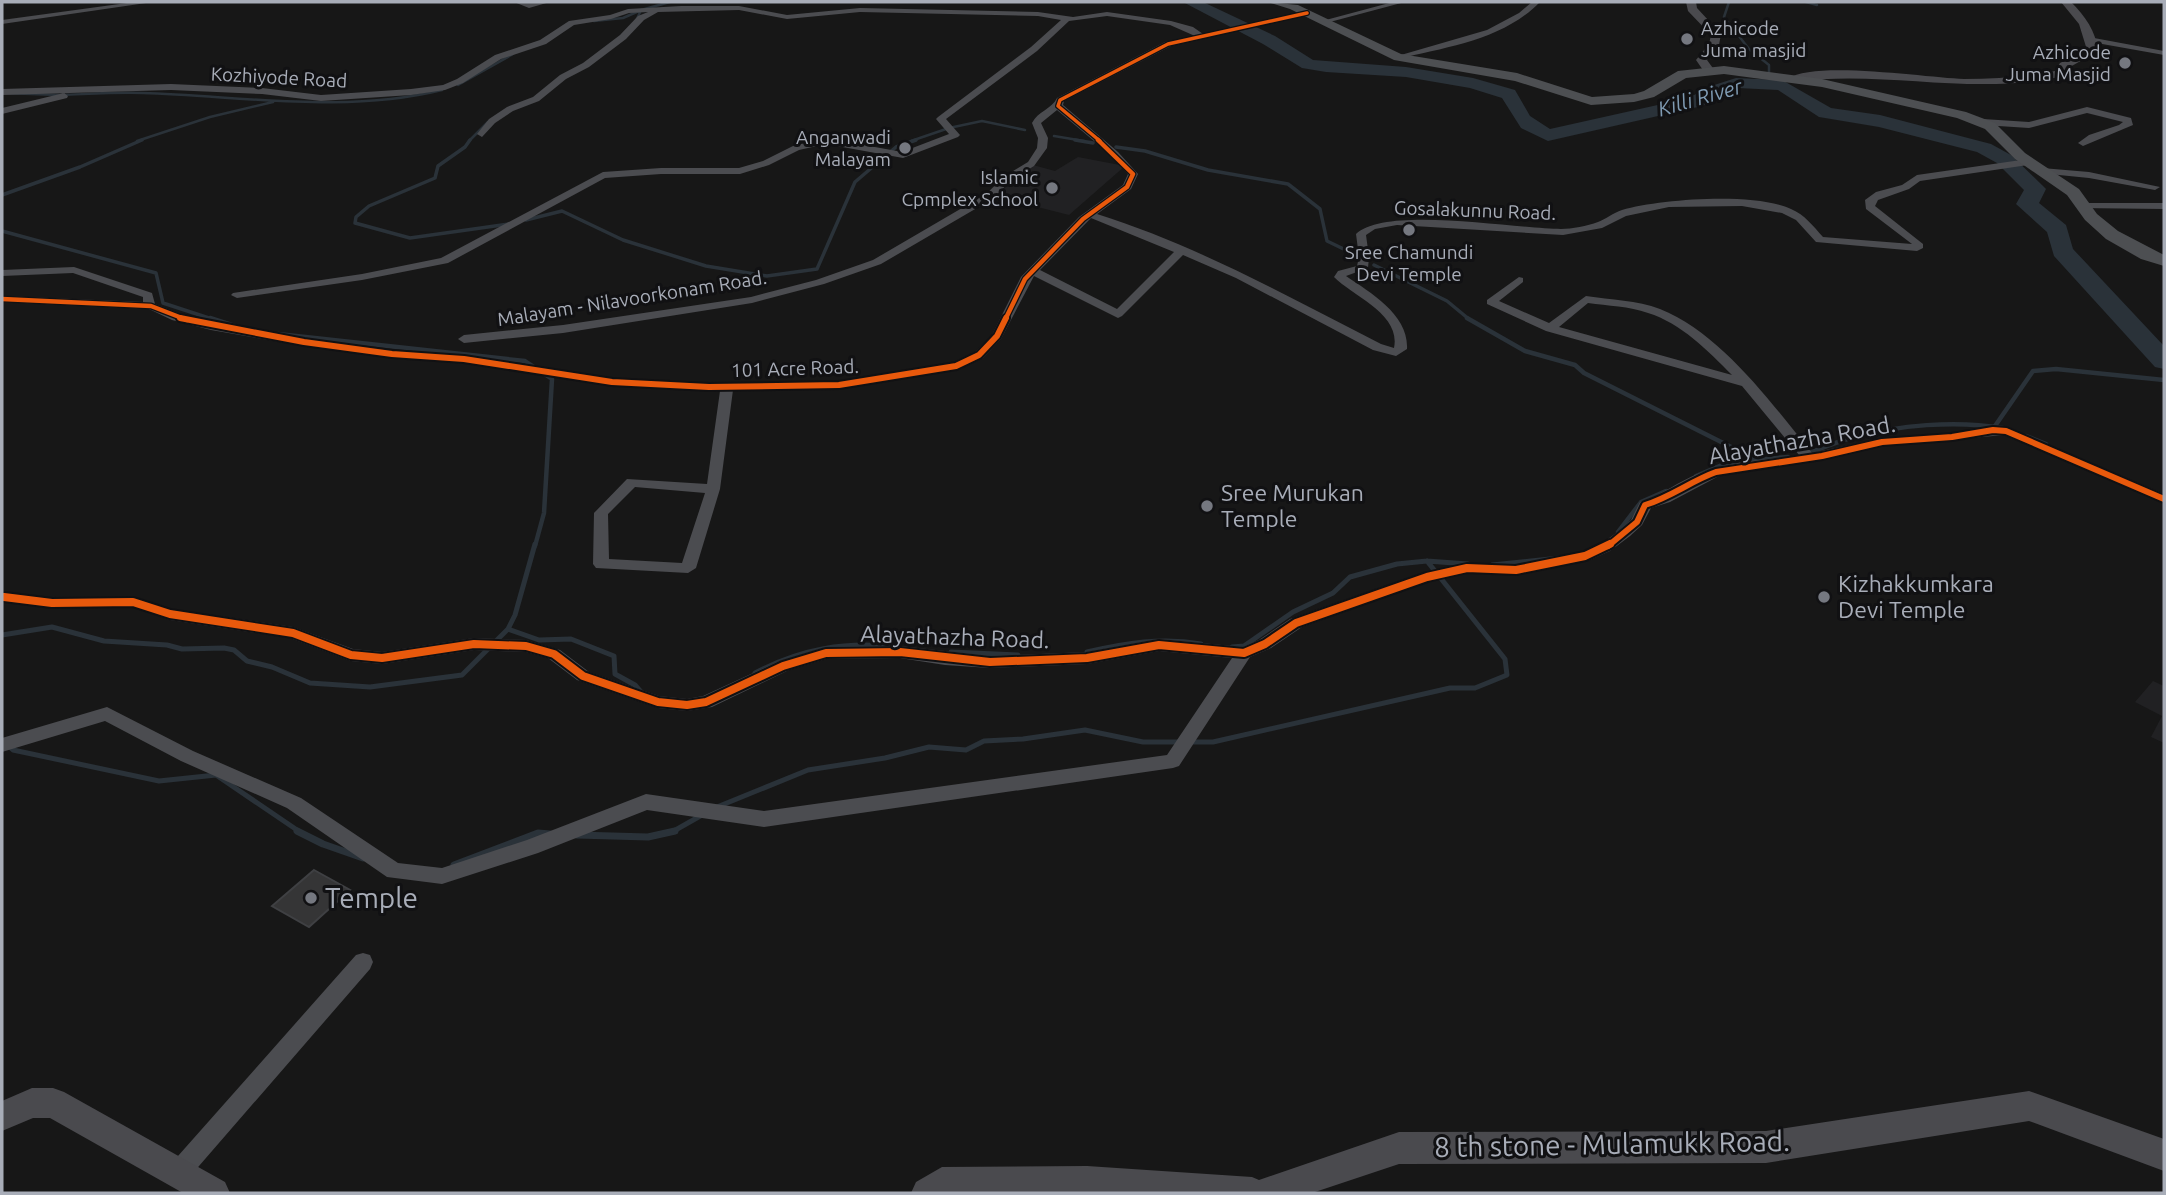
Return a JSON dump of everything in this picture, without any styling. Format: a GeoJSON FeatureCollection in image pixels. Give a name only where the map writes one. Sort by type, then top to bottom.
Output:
{"type":"FeatureCollection","features":[{"type":"Feature","properties":{"kind":"main road"},"geometry":{"type":"LineString","coordinates":[[1274,2],[1307,13],[1398,57],[1517,78],[1599,102],[1649,94],[1683,74],[1709,71],[1822,83],[1983,122],[2024,163],[2042,171],[2073,192],[2082,206],[2112,235],[2147,255],[2164,261]]}},
{"type":"Feature","properties":{"kind":"street"},"geometry":{"type":"LineString","coordinates":[[2,22],[115,4],[149,2]]}},
{"type":"Feature","properties":{"kind":"street"},"geometry":{"type":"LineString","coordinates":[[518,2],[529,6],[546,2]]}},
{"type":"Feature","properties":{"kind":"street"},"geometry":{"type":"LineString","coordinates":[[1326,22],[1401,2]]}},
{"type":"Feature","properties":{"kind":"street"},"geometry":{"type":"LineString","coordinates":[[1398,57],[1500,28],[1519,18],[1536,2]]}},
{"type":"Feature","properties":{"kind":"street"},"geometry":{"type":"LineString","coordinates":[[1691,2],[1692,9],[1716,34],[1714,45],[1701,60],[1709,71]]}},
{"type":"Feature","properties":{"kind":"street"},"geometry":{"type":"LineString","coordinates":[[1794,79],[1824,73],[1935,81],[2004,81],[2059,74],[2064,70],[2064,65],[2093,51],[2094,40],[2079,14],[2066,2]]}},
{"type":"Feature","properties":{"kind":"street","name":"Kozhiyode Road"},"geometry":{"type":"LineString","coordinates":[[2,92],[171,87],[248,90],[321,99],[411,92],[445,87],[460,81],[498,57],[543,42],[572,23],[618,16],[640,8],[657,11],[724,8],[792,17],[860,10],[941,10],[1038,14],[1067,18],[1100,14],[1179,25],[1200,35]]}},
{"type":"Feature","properties":{"kind":"street"},"geometry":{"type":"LineString","coordinates":[[482,134],[492,121],[510,109],[536,99],[554,83],[602,54],[645,15],[657,11]]}},
{"type":"Feature","properties":{"kind":"street"},"geometry":{"type":"LineString","coordinates":[[1058,106],[1060,100],[1069,94],[1168,44],[1224,29],[1307,13]]}},
{"type":"Feature","properties":{"kind":"street"},"geometry":{"type":"LineString","coordinates":[[237,295],[362,277],[444,261],[603,175],[740,171],[766,163],[796,148],[826,141],[903,155],[955,135],[941,119],[1034,49],[1067,18]]}},
{"type":"Feature","properties":{"kind":"street"},"geometry":{"type":"LineString","coordinates":[[2094,40],[2164,53]]}},
{"type":"Feature","properties":{"kind":"street"},"geometry":{"type":"LineString","coordinates":[[2,111],[38,105],[79,91]]}},
{"type":"Feature","properties":{"kind":"street","name":"101 Acre Road."},"geometry":{"type":"LineString","coordinates":[[2,299],[150,304],[176,317],[211,326],[304,342],[380,353],[464,359],[633,384],[727,387],[839,385],[898,377],[966,362],[979,355],[995,339],[1020,286],[1032,271],[1091,215],[1127,187],[1133,174],[1115,153],[1058,106]]}},
{"type":"Feature","properties":{"kind":"street","name":"Malayam - Nilavoorkonam Road."},"geometry":{"type":"LineString","coordinates":[[464,339],[577,327],[752,300],[820,282],[877,262],[990,196],[1008,178],[1031,164],[1042,148],[1043,138],[1036,124],[1042,116],[1058,106]]}},
{"type":"Feature","properties":{"kind":"street"},"geometry":{"type":"LineString","coordinates":[[1983,122],[2029,125],[2087,110],[2128,120],[2128,125],[2089,137],[2083,143]]}},
{"type":"Feature","properties":{"kind":"street","name":"Gosalakunnu Road."},"geometry":{"type":"LineString","coordinates":[[1091,215],[1119,224],[1240,276],[1382,349],[1396,352],[1401,349],[1403,341],[1393,318],[1340,276],[1342,273],[1360,270],[1363,266],[1361,234],[1373,227],[1397,222],[1563,232],[1598,226],[1623,213],[1676,203],[1742,204],[1785,210],[1800,218],[1820,240],[1914,248],[1919,246],[1913,239],[1870,206],[1869,202],[1873,197],[1908,187],[1917,178],[2024,163]]}},
{"type":"Feature","properties":{"kind":"street"},"geometry":{"type":"LineString","coordinates":[[2042,171],[2073,173],[2155,187]]}},
{"type":"Feature","properties":{"kind":"street"},"geometry":{"type":"LineString","coordinates":[[2082,206],[2164,206]]}},
{"type":"Feature","properties":{"kind":"street"},"geometry":{"type":"LineString","coordinates":[[1032,271],[1118,314],[1181,251]]}},
{"type":"Feature","properties":{"kind":"street"},"geometry":{"type":"LineString","coordinates":[[2,273],[74,270],[148,295],[150,304]]}},
{"type":"Feature","properties":{"kind":"street"},"geometry":{"type":"LineString","coordinates":[[1519,280],[1491,302],[1550,328],[1747,384]]}},
{"type":"Feature","properties":{"kind":"street"},"geometry":{"type":"LineString","coordinates":[[1550,328],[1586,299],[1658,312],[1692,335],[1747,384],[1808,458]]}},
{"type":"Feature","properties":{"kind":"street"},"geometry":{"type":"LineString","coordinates":[[713,489],[632,482],[601,513],[601,564],[688,568],[713,489],[727,387]]}},
{"type":"Feature","properties":{"kind":"street","name":"Alayathazha Road."},"geometry":{"type":"LineString","coordinates":[[4,597],[52,603],[133,602],[170,614],[293,633],[351,655],[382,659],[462,646],[526,646],[554,654],[583,676],[658,702],[687,705],[706,702],[783,666],[826,653],[900,652],[990,662],[1087,657],[1159,645],[1244,653],[1265,644],[1296,623],[1332,613],[1372,595],[1437,575],[1466,568],[1516,570],[1585,556],[1605,548],[1625,533],[1636,522],[1645,505],[1665,499],[1716,471],[1808,458],[1882,442],[2001,430],[2022,436],[2164,499]]}},
{"type":"Feature","properties":{"kind":"street"},"geometry":{"type":"LineString","coordinates":[[2,746],[107,713],[187,756],[294,803],[394,871],[442,876],[531,847],[646,802],[764,819],[1173,761],[1244,653]]}},
{"type":"Feature","properties":{"kind":"street"},"geometry":{"type":"LineString","coordinates":[[178,1173],[363,962]]}},
{"type":"Feature","properties":{"kind":"street"},"geometry":{"type":"LineString","coordinates":[[2,1116],[32,1102],[53,1103],[214,1193]]}},
{"type":"Feature","properties":{"kind":"street","name":"8 th stone - Mulamukk Road."},"geometry":{"type":"LineString","coordinates":[[1265,1193],[1399,1147],[1766,1147],[2029,1106],[2141,1149],[2164,1155]]}},
{"type":"Feature","properties":{"kind":"street"},"geometry":{"type":"LineString","coordinates":[[927,1193],[942,1182],[1087,1182],[1252,1193]]}},
{"type":"Feature","properties":{"kind":"shaded area","name":"Islamic Cpmplex School"},"geometry":{"type":"Polygon","coordinates":[[[1078,157],[1125,166],[1069,215],[994,196],[1014,181],[1013,176],[1033,165],[1055,171],[1078,157]]]}},
{"type":"Feature","properties":{"kind":"shaded area"},"geometry":{"type":"Polygon","coordinates":[[[2153,681],[2164,686],[2164,743],[2151,737],[2162,716],[2135,702],[2153,681]]]}},
{"type":"Feature","properties":{"kind":"building","name":"Temple"},"geometry":{"type":"Polygon","coordinates":[[[314,870],[350,890],[309,927],[272,906],[314,870]]]}},
{"type":"Feature","properties":{"kind":"waterway"},"geometry":{"type":"LineString","coordinates":[[636,21],[641,10],[670,2]]}},
{"type":"Feature","properties":{"kind":"waterway","name":"Killi River"},"geometry":{"type":"LineString","coordinates":[[1191,2],[1269,40],[1308,64],[1406,72],[1473,83],[1509,94],[1524,120],[1548,135],[1695,102],[1736,83],[1782,85],[1826,113],[1880,121],[1984,148],[2004,159],[2035,189],[2027,204],[2058,230],[2062,251],[2164,361]]}},
{"type":"Feature","properties":{"kind":"waterway"},"geometry":{"type":"LineString","coordinates":[[1729,2],[1724,17],[1749,49],[1769,65],[1769,72]]}},
{"type":"Feature","properties":{"kind":"waterway"},"geometry":{"type":"LineString","coordinates":[[1806,2],[1817,5]]}},
{"type":"Feature","properties":{"kind":"waterway"},"geometry":{"type":"LineString","coordinates":[[594,21],[623,18],[639,11]]}},
{"type":"Feature","properties":{"kind":"waterway"},"geometry":{"type":"LineString","coordinates":[[458,85],[513,54]]}},
{"type":"Feature","properties":{"kind":"waterway","name":"Killi River"},"geometry":{"type":"LineString","coordinates":[[1759,83],[1771,82],[1769,78]]}},
{"type":"Feature","properties":{"kind":"waterway"},"geometry":{"type":"LineString","coordinates":[[62,95],[143,93],[330,102],[368,101],[442,90]]}},
{"type":"Feature","properties":{"kind":"waterway"},"geometry":{"type":"LineString","coordinates":[[2,93],[61,95]]}},
{"type":"Feature","properties":{"kind":"waterway"},"geometry":{"type":"LineString","coordinates":[[137,141],[210,117],[273,102]]}},
{"type":"Feature","properties":{"kind":"waterway"},"geometry":{"type":"LineString","coordinates":[[911,141],[949,128],[982,121],[1025,130]]}},
{"type":"Feature","properties":{"kind":"waterway"},"geometry":{"type":"LineString","coordinates":[[470,140],[488,122]]}},
{"type":"Feature","properties":{"kind":"waterway"},"geometry":{"type":"LineString","coordinates":[[1054,136],[1084,141]]}},
{"type":"Feature","properties":{"kind":"waterway"},"geometry":{"type":"LineString","coordinates":[[2,195],[80,167],[142,140]]}},
{"type":"Feature","properties":{"kind":"waterway"},"geometry":{"type":"LineString","coordinates":[[470,140],[465,147],[438,166],[435,178],[369,206],[356,217],[355,223],[410,238],[509,224]]}},
{"type":"Feature","properties":{"kind":"waterway"},"geometry":{"type":"LineString","coordinates":[[526,220],[562,211],[623,240],[706,266],[767,276],[817,269],[855,182],[896,147],[916,140]]}},
{"type":"Feature","properties":{"kind":"waterway"},"geometry":{"type":"LineString","coordinates":[[1075,140],[1093,143]]}},
{"type":"Feature","properties":{"kind":"waterway"},"geometry":{"type":"LineString","coordinates":[[1116,147],[1145,151],[1208,170],[1288,184],[1320,209],[1327,241],[1354,254]]}},
{"type":"Feature","properties":{"kind":"waterway"},"geometry":{"type":"LineString","coordinates":[[2,231],[156,273],[163,303],[215,320]]}},
{"type":"Feature","properties":{"kind":"waterway"},"geometry":{"type":"LineString","coordinates":[[1374,265],[1447,301],[1469,319]]}},
{"type":"Feature","properties":{"kind":"waterway"},"geometry":{"type":"LineString","coordinates":[[210,318],[241,328]]}},
{"type":"Feature","properties":{"kind":"waterway"},"geometry":{"type":"LineString","coordinates":[[1469,319],[1525,351],[1575,365],[1584,373],[1751,457]]}},
{"type":"Feature","properties":{"kind":"waterway"},"geometry":{"type":"LineString","coordinates":[[278,334],[525,361],[552,379],[544,513],[535,546]]}},
{"type":"Feature","properties":{"kind":"waterway"},"geometry":{"type":"LineString","coordinates":[[1995,426],[2033,371],[2056,369],[2164,380]]}},
{"type":"Feature","properties":{"kind":"waterway"},"geometry":{"type":"LineString","coordinates":[[1804,454],[1851,438],[1907,427],[1965,424],[2003,428]]}},
{"type":"Feature","properties":{"kind":"waterway"},"geometry":{"type":"LineString","coordinates":[[2026,436],[2046,444]]}},
{"type":"Feature","properties":{"kind":"waterway"},"geometry":{"type":"LineString","coordinates":[[1696,476],[1729,462],[1788,457]]}},
{"type":"Feature","properties":{"kind":"waterway"},"geometry":{"type":"LineString","coordinates":[[1618,532],[1641,502],[1666,491]]}},
{"type":"Feature","properties":{"kind":"waterway"},"geometry":{"type":"LineString","coordinates":[[508,629],[515,615],[535,544]]}},
{"type":"Feature","properties":{"kind":"waterway"},"geometry":{"type":"LineString","coordinates":[[1492,565],[1559,558]]}},
{"type":"Feature","properties":{"kind":"waterway"},"geometry":{"type":"LineString","coordinates":[[1190,742],[1213,742],[1450,688],[1475,688],[1507,675],[1505,659],[1427,561]]}},
{"type":"Feature","properties":{"kind":"waterway"},"geometry":{"type":"LineString","coordinates":[[1232,647],[1244,646],[1293,612],[1333,593],[1350,577],[1397,564],[1427,561]]}},
{"type":"Feature","properties":{"kind":"waterway"},"geometry":{"type":"LineString","coordinates":[[1427,561],[1468,564]]}},
{"type":"Feature","properties":{"kind":"waterway"},"geometry":{"type":"LineString","coordinates":[[2,635],[52,627],[104,641],[167,645],[182,649],[224,648],[234,650],[247,661],[272,667],[310,683],[370,687],[462,675],[508,629]]}},
{"type":"Feature","properties":{"kind":"waterway"},"geometry":{"type":"LineString","coordinates":[[508,629],[539,640],[571,639],[614,656],[615,674],[635,685],[641,692]]}},
{"type":"Feature","properties":{"kind":"waterway"},"geometry":{"type":"LineString","coordinates":[[1087,652],[1144,642],[1201,644]]}},
{"type":"Feature","properties":{"kind":"waterway"},"geometry":{"type":"LineString","coordinates":[[755,673],[789,658],[824,649],[859,645],[897,647]]}},
{"type":"Feature","properties":{"kind":"waterway"},"geometry":{"type":"LineString","coordinates":[[951,652],[1018,655]]}},
{"type":"Feature","properties":{"kind":"waterway"},"geometry":{"type":"LineString","coordinates":[[717,807],[808,770],[885,758],[929,747],[966,750],[984,741],[1023,739],[1085,730],[1143,742],[1180,742]]}},
{"type":"Feature","properties":{"kind":"waterway"},"geometry":{"type":"LineString","coordinates":[[2,740],[13,750],[159,781],[216,775],[300,832]]}},
{"type":"Feature","properties":{"kind":"waterway"},"geometry":{"type":"LineString","coordinates":[[673,831],[702,815]]}},
{"type":"Feature","properties":{"kind":"waterway"},"geometry":{"type":"LineString","coordinates":[[297,831],[323,844],[363,858]]}},
{"type":"Feature","properties":{"kind":"waterway"},"geometry":{"type":"LineString","coordinates":[[577,835],[648,837],[673,831]]}},
{"type":"Feature","properties":{"kind":"waterway"},"geometry":{"type":"LineString","coordinates":[[454,865],[538,833],[550,834]]}},
{"type":"Feature","properties":{"kind":"cycle path"},"geometry":{"type":"LineString","coordinates":[[2,299],[151,306],[176,317],[211,326],[304,342],[392,354],[464,359],[612,382],[709,387],[839,385],[956,366],[979,355],[997,336],[1025,279],[1083,219],[1127,187],[1133,174],[1115,154],[1058,106],[1060,100],[1168,44],[1307,13]]}},
{"type":"Feature","properties":{"kind":"cycle path"},"geometry":{"type":"LineString","coordinates":[[4,597],[52,603],[133,602],[170,614],[293,633],[351,655],[382,658],[474,644],[526,646],[554,654],[583,676],[658,702],[687,705],[706,702],[783,666],[826,653],[900,652],[990,662],[1087,658],[1159,645],[1244,653],[1265,644],[1296,623],[1427,577],[1467,568],[1516,570],[1585,556],[1605,548],[1625,533],[1637,522],[1645,505],[1665,499],[1702,477],[1716,472],[1822,456],[1882,442],[1952,437],[1993,430],[2006,431],[2164,499]]}},
{"type":"Feature","properties":{"kind":"place","name":"Azhicode Juma masjid"},"geometry":{"type":"Point","coordinates":[1687,39]}},
{"type":"Feature","properties":{"kind":"place","name":"Azhicode Juma Masjid"},"geometry":{"type":"Point","coordinates":[2125,63]}},
{"type":"Feature","properties":{"kind":"place","name":"Anganwadi Malayam"},"geometry":{"type":"Point","coordinates":[905,148]}},
{"type":"Feature","properties":{"kind":"place","name":"Islamic Cpmplex School"},"geometry":{"type":"Point","coordinates":[1052,188]}},
{"type":"Feature","properties":{"kind":"place","name":"Sree Chamundi Devi Temple"},"geometry":{"type":"Point","coordinates":[1409,230]}},
{"type":"Feature","properties":{"kind":"place","name":"Sree Murukan Temple"},"geometry":{"type":"Point","coordinates":[1207,506]}},
{"type":"Feature","properties":{"kind":"place","name":"Kizhakkumkara Devi Temple"},"geometry":{"type":"Point","coordinates":[1824,597]}},
{"type":"Feature","properties":{"kind":"place","name":"Temple"},"geometry":{"type":"Point","coordinates":[311,898]}}]}
